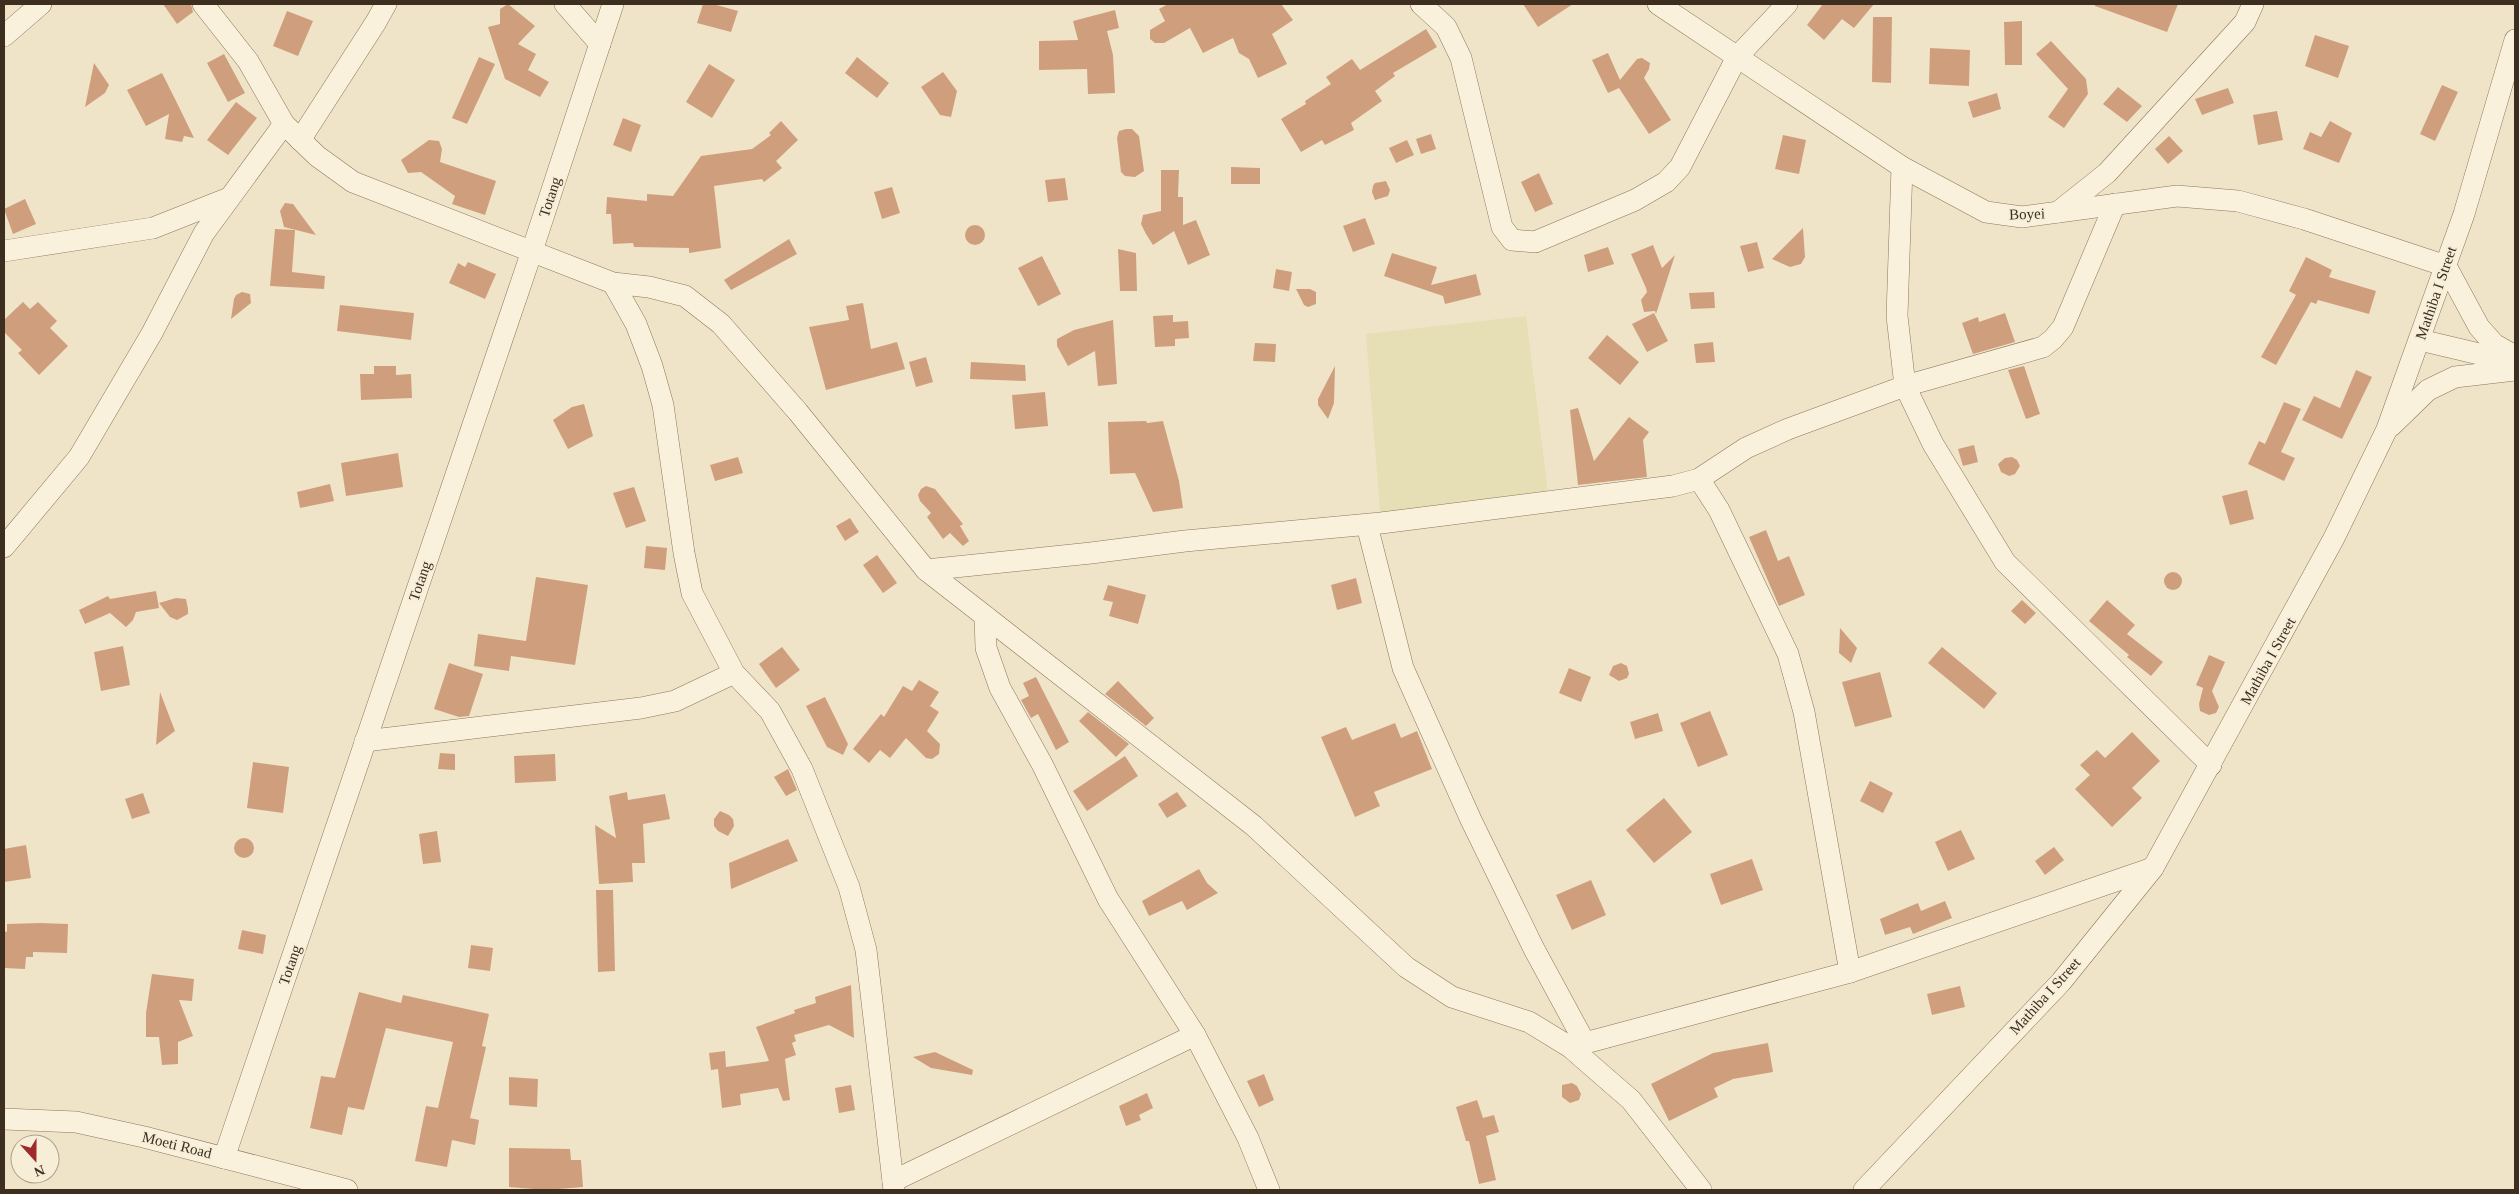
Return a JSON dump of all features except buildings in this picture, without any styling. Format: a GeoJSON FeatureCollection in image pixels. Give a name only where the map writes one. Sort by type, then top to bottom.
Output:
{"type":"FeatureCollection","features":[{"type":"Feature","properties":{"kind":"street"},"geometry":{"type":"LineString","coordinates":[[4,36],[41,4]]}},
{"type":"Feature","properties":{"kind":"street"},"geometry":{"type":"LineString","coordinates":[[203,4],[248,61],[284,124],[317,156],[353,182],[613,283],[649,287],[685,296],[721,324],[798,412],[926,570],[1254,826],[1406,967],[1452,997],[1529,1022],[1577,1045],[1631,1100],[1701,1190]]}},
{"type":"Feature","properties":{"kind":"street"},"geometry":{"type":"LineString","coordinates":[[300,140],[386,4]]}},
{"type":"Feature","properties":{"kind":"street"},"geometry":{"type":"LineString","coordinates":[[565,4],[600,44]]}},
{"type":"Feature","properties":{"kind":"street","name":"Totang"},"geometry":{"type":"LineString","coordinates":[[224,1158],[614,4]]}},
{"type":"Feature","properties":{"kind":"street"},"geometry":{"type":"LineString","coordinates":[[1421,4],[1446,27],[1461,58],[1502,227],[1512,240],[1535,242],[1635,200],[1666,182],[1680,167],[1737,57],[1787,4]]}},
{"type":"Feature","properties":{"kind":"street","name":"Boyei"},"geometry":{"type":"LineString","coordinates":[[1658,4],[1902,167],[1986,212],[2022,217],[2177,196],[2238,201],[2304,219],[2446,266]]}},
{"type":"Feature","properties":{"kind":"street"},"geometry":{"type":"LineString","coordinates":[[2058,212],[2107,173],[2245,22],[2254,4]]}},
{"type":"Feature","properties":{"kind":"street","name":"Mathiba I Street"},"geometry":{"type":"LineString","coordinates":[[1864,1190],[2061,982],[2153,868],[2334,538],[2387,429],[2446,266],[2515,40]]}},
{"type":"Feature","properties":{"kind":"street"},"geometry":{"type":"LineString","coordinates":[[4,547],[79,457],[152,334],[204,232],[284,124]]}},
{"type":"Feature","properties":{"kind":"street"},"geometry":{"type":"LineString","coordinates":[[1902,167],[1897,316],[1905,386],[1933,444],[2005,562],[2211,765]]}},
{"type":"Feature","properties":{"kind":"street"},"geometry":{"type":"LineString","coordinates":[[4,251],[152,228],[229,198]]}},
{"type":"Feature","properties":{"kind":"street"},"geometry":{"type":"LineString","coordinates":[[926,570],[1185,541],[1367,525],[1673,486],[1699,479],[1746,448],[1788,429],[1905,386],[2029,352],[2053,339],[2063,327],[2115,204]]}},
{"type":"Feature","properties":{"kind":"street"},"geometry":{"type":"LineString","coordinates":[[2446,266],[2478,327],[2494,344],[2515,356]]}},
{"type":"Feature","properties":{"kind":"street"},"geometry":{"type":"LineString","coordinates":[[613,283],[636,324],[652,366],[663,406],[684,553],[692,594],[734,672],[770,711],[802,769],[850,887],[866,950],[893,1186],[1195,1035]]}},
{"type":"Feature","properties":{"kind":"street"},"geometry":{"type":"LineString","coordinates":[[2420,340],[2515,363]]}},
{"type":"Feature","properties":{"kind":"street"},"geometry":{"type":"LineString","coordinates":[[2387,429],[2428,390],[2455,377],[2515,370]]}},
{"type":"Feature","properties":{"kind":"street"},"geometry":{"type":"LineString","coordinates":[[1699,479],[1719,510],[1790,662],[1804,712],[1850,972]]}},
{"type":"Feature","properties":{"kind":"street"},"geometry":{"type":"LineString","coordinates":[[1367,525],[1403,668],[1471,820],[1534,949],[1577,1045]]}},
{"type":"Feature","properties":{"kind":"street"},"geometry":{"type":"LineString","coordinates":[[985,616],[986,648],[1000,688],[1042,764],[1108,899],[1195,1035],[1248,1138],[1269,1190]]}},
{"type":"Feature","properties":{"kind":"street"},"geometry":{"type":"LineString","coordinates":[[365,741],[641,708],[675,701],[734,672]]}},
{"type":"Feature","properties":{"kind":"street"},"geometry":{"type":"LineString","coordinates":[[1577,1045],[1850,972],[2153,868]]}},
{"type":"Feature","properties":{"kind":"street","name":"Moeti Road"},"geometry":{"type":"LineString","coordinates":[[4,1119],[76,1122],[144,1136],[346,1190]]}},
{"type":"Feature","properties":{"kind":"shaded area"},"geometry":{"type":"Polygon","coordinates":[[[1526,316],[1548,493],[1381,523],[1366,334],[1526,316]]]}}]}
